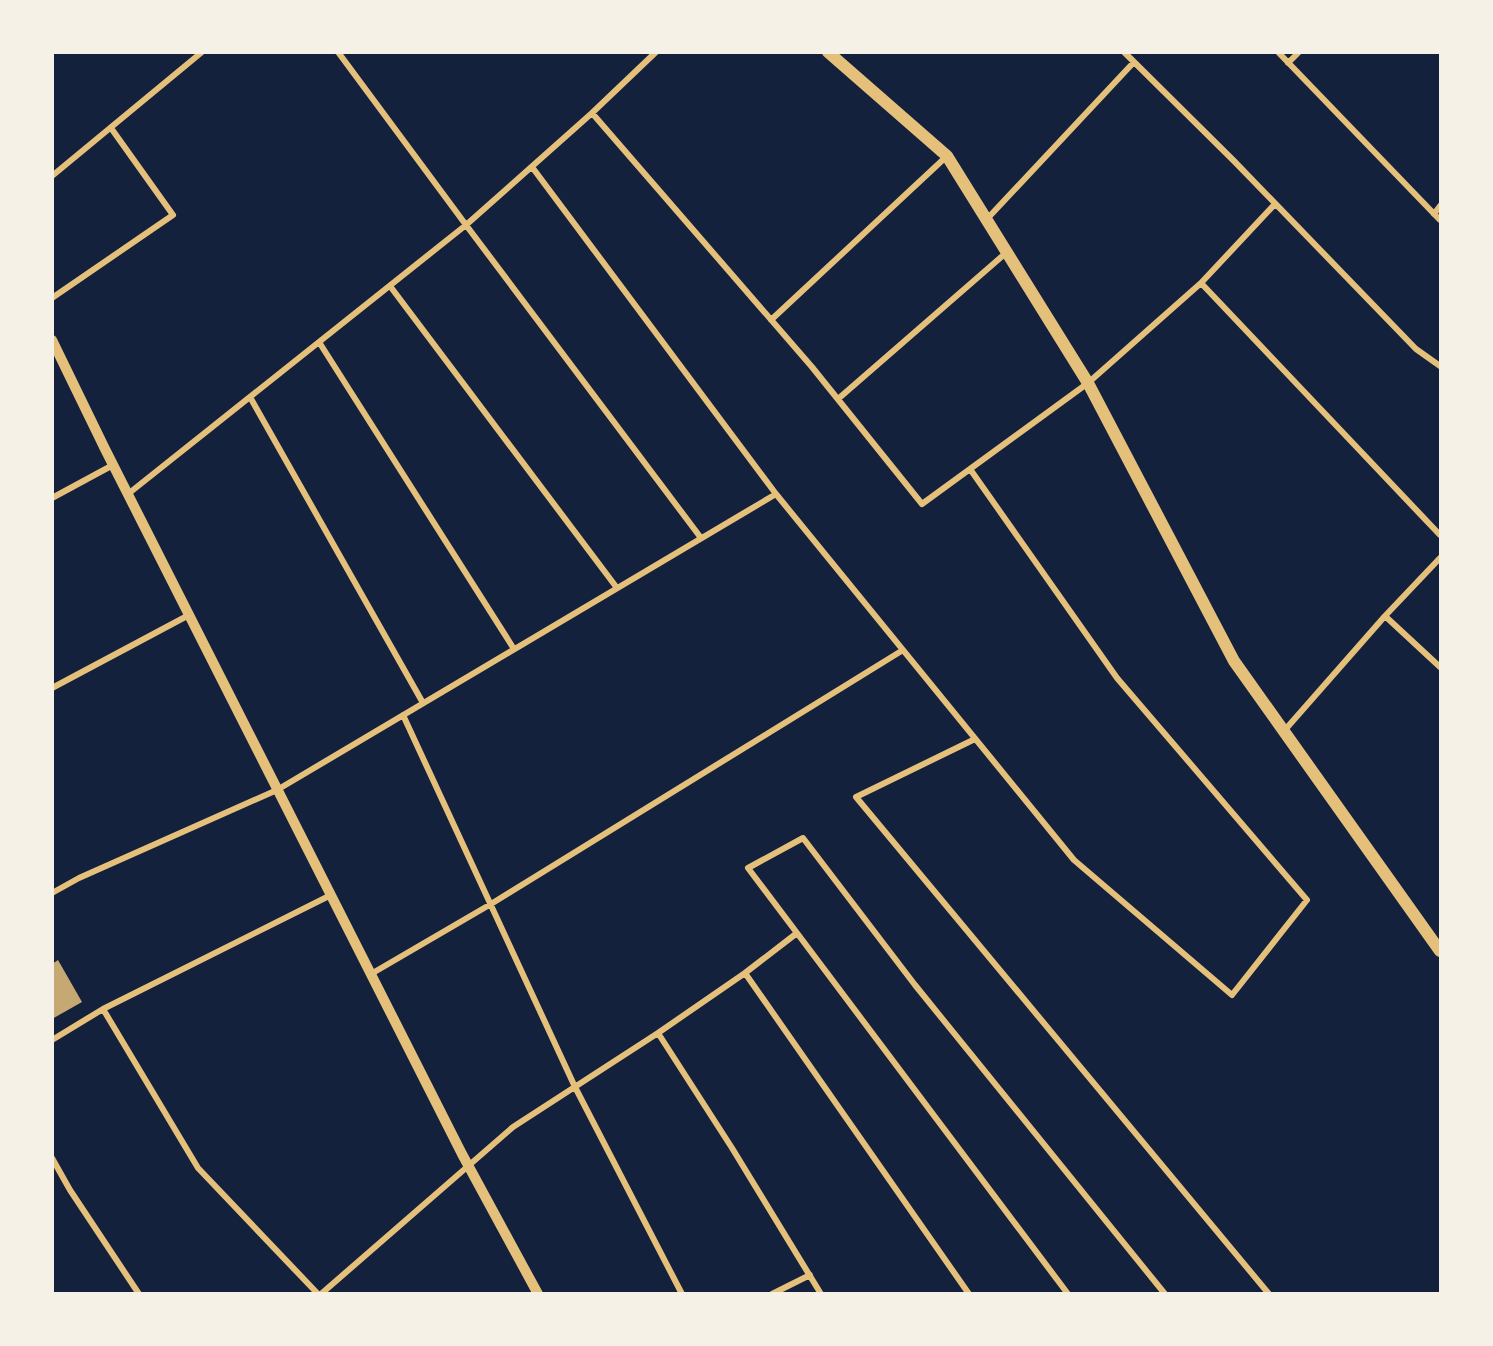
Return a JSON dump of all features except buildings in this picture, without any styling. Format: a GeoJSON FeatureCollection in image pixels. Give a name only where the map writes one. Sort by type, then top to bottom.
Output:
{"type":"FeatureCollection","features":[{"type":"Feature","properties":{"kind":"main road"},"geometry":{"type":"LineString","coordinates":[[828,52],[947,156],[1088,383],[1234,661],[1440,951]]}},
{"type":"Feature","properties":{"kind":"street"},"geometry":{"type":"LineString","coordinates":[[52,176],[201,52]]}},
{"type":"Feature","properties":{"kind":"street"},"geometry":{"type":"LineString","coordinates":[[338,52],[701,538]]}},
{"type":"Feature","properties":{"kind":"street"},"geometry":{"type":"LineString","coordinates":[[128,494],[466,225],[592,113],[656,52]]}},
{"type":"Feature","properties":{"kind":"street"},"geometry":{"type":"LineString","coordinates":[[1125,52],[1416,349],[1440,366]]}},
{"type":"Feature","properties":{"kind":"street"},"geometry":{"type":"LineString","coordinates":[[1278,52],[1440,220]]}},
{"type":"Feature","properties":{"kind":"street"},"geometry":{"type":"LineString","coordinates":[[1288,63],[1299,52]]}},
{"type":"Feature","properties":{"kind":"street"},"geometry":{"type":"LineString","coordinates":[[987,220],[1134,62]]}},
{"type":"Feature","properties":{"kind":"street"},"geometry":{"type":"LineString","coordinates":[[592,113],[838,399],[922,504],[1088,383],[1201,283],[1275,204]]}},
{"type":"Feature","properties":{"kind":"street"},"geometry":{"type":"LineString","coordinates":[[52,298],[173,215],[111,128]]}},
{"type":"Feature","properties":{"kind":"street"},"geometry":{"type":"LineString","coordinates":[[771,320],[947,156]]}},
{"type":"Feature","properties":{"kind":"street"},"geometry":{"type":"LineString","coordinates":[[532,167],[776,494],[1074,860],[1232,995],[1306,900],[1117,678],[970,469]]}},
{"type":"Feature","properties":{"kind":"street"},"geometry":{"type":"LineString","coordinates":[[1434,214],[1440,206]]}},
{"type":"Feature","properties":{"kind":"street"},"geometry":{"type":"LineString","coordinates":[[838,399],[1007,252]]}},
{"type":"Feature","properties":{"kind":"street"},"geometry":{"type":"LineString","coordinates":[[1201,283],[1440,535]]}},
{"type":"Feature","properties":{"kind":"street"},"geometry":{"type":"LineString","coordinates":[[390,286],[617,588]]}},
{"type":"Feature","properties":{"kind":"street"},"geometry":{"type":"LineString","coordinates":[[52,340],[371,975],[469,1166],[538,1293]]}},
{"type":"Feature","properties":{"kind":"street"},"geometry":{"type":"LineString","coordinates":[[319,342],[514,649]]}},
{"type":"Feature","properties":{"kind":"street"},"geometry":{"type":"LineString","coordinates":[[250,397],[423,703]]}},
{"type":"Feature","properties":{"kind":"street"},"geometry":{"type":"LineString","coordinates":[[52,498],[113,465]]}},
{"type":"Feature","properties":{"kind":"street"},"geometry":{"type":"LineString","coordinates":[[52,893],[79,878],[277,790],[776,494]]}},
{"type":"Feature","properties":{"kind":"street"},"geometry":{"type":"LineString","coordinates":[[1284,731],[1384,616],[1440,558]]}},
{"type":"Feature","properties":{"kind":"street"},"geometry":{"type":"LineString","coordinates":[[52,688],[189,615]]}},
{"type":"Feature","properties":{"kind":"street"},"geometry":{"type":"LineString","coordinates":[[1384,616],[1440,667]]}},
{"type":"Feature","properties":{"kind":"street"},"geometry":{"type":"LineString","coordinates":[[371,975],[491,904],[903,650]]}},
{"type":"Feature","properties":{"kind":"street"},"geometry":{"type":"LineString","coordinates":[[403,715],[575,1087],[681,1293]]}},
{"type":"Feature","properties":{"kind":"street"},"geometry":{"type":"LineString","coordinates":[[975,739],[856,797],[1269,1293]]}},
{"type":"Feature","properties":{"kind":"street"},"geometry":{"type":"LineString","coordinates":[[1068,1293],[748,868],[803,838],[915,985],[1165,1293]]}},
{"type":"Feature","properties":{"kind":"street"},"geometry":{"type":"LineString","coordinates":[[52,1040],[103,1009],[331,895]]}},
{"type":"Feature","properties":{"kind":"street"},"geometry":{"type":"LineString","coordinates":[[103,1009],[198,1168],[320,1293],[513,1127],[745,973],[797,933]]}},
{"type":"Feature","properties":{"kind":"street"},"geometry":{"type":"LineString","coordinates":[[745,973],[969,1293]]}},
{"type":"Feature","properties":{"kind":"street"},"geometry":{"type":"LineString","coordinates":[[657,1033],[732,1148],[821,1293]]}},
{"type":"Feature","properties":{"kind":"street"},"geometry":{"type":"LineString","coordinates":[[52,1158],[70,1190],[139,1293]]}},
{"type":"Feature","properties":{"kind":"street"},"geometry":{"type":"LineString","coordinates":[[772,1293],[810,1275]]}}]}
